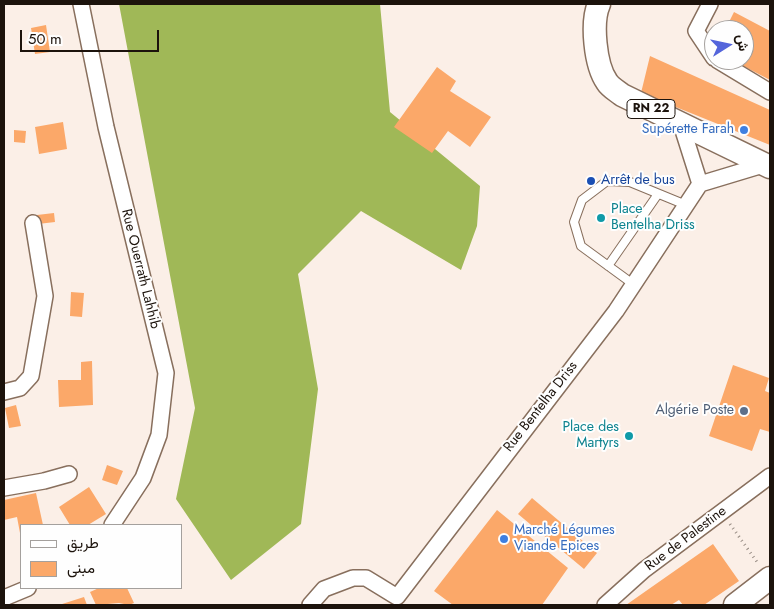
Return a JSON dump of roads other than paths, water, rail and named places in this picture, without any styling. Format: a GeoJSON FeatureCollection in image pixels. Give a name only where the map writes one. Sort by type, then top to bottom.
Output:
{"type":"FeatureCollection","features":[{"type":"Feature","properties":{"kind":"main road","name":"RN 22"},"geometry":{"type":"LineString","coordinates":[[599,4],[594,34],[599,62],[606,82],[622,95],[767,166]]}},
{"type":"Feature","properties":{"kind":"main road"},"geometry":{"type":"LineString","coordinates":[[736,605],[769,578]]}},
{"type":"Feature","properties":{"kind":"street","name":"Rue Ouerrath Lahhib"},"geometry":{"type":"LineString","coordinates":[[81,4],[106,127],[166,373],[159,435],[143,478],[113,524]]}},
{"type":"Feature","properties":{"kind":"street"},"geometry":{"type":"LineString","coordinates":[[704,43],[696,31],[710,4]]}},
{"type":"Feature","properties":{"kind":"street"},"geometry":{"type":"LineString","coordinates":[[734,70],[770,92]]}},
{"type":"Feature","properties":{"kind":"street"},"geometry":{"type":"LineString","coordinates":[[681,124],[700,184],[767,166]]}},
{"type":"Feature","properties":{"kind":"street","name":"Rue Bentelha Driss"},"geometry":{"type":"LineString","coordinates":[[310,605],[324,589],[353,578],[366,578],[402,601],[616,310],[700,184]]}},
{"type":"Feature","properties":{"kind":"street"},"geometry":{"type":"LineString","coordinates":[[4,392],[20,388],[32,376],[45,296],[33,223]]}},
{"type":"Feature","properties":{"kind":"street"},"geometry":{"type":"LineString","coordinates":[[4,488],[44,481],[69,474]]}},
{"type":"Feature","properties":{"kind":"street","name":"Rue de Palestine"},"geometry":{"type":"LineString","coordinates":[[605,605],[644,570],[770,476]]}},
{"type":"Feature","properties":{"kind":"street"},"geometry":{"type":"LineString","coordinates":[[4,598],[26,589]]}},
{"type":"Feature","properties":{"kind":"lane"},"geometry":{"type":"LineString","coordinates":[[633,284],[581,246],[574,222],[582,200],[608,181],[630,182],[686,205]]}},
{"type":"Feature","properties":{"kind":"lane"},"geometry":{"type":"LineString","coordinates":[[608,266],[658,194]]}},
{"type":"Feature","properties":{"kind":"place","name":"Supérette Farah"},"geometry":{"type":"Point","coordinates":[744,130]}},
{"type":"Feature","properties":{"kind":"place","name":"Arrêt de bus"},"geometry":{"type":"Point","coordinates":[591,181]}},
{"type":"Feature","properties":{"kind":"place","name":"Place Bentelha Driss"},"geometry":{"type":"Point","coordinates":[601,218]}},
{"type":"Feature","properties":{"kind":"place","name":"Algérie Poste"},"geometry":{"type":"Point","coordinates":[744,411]}},
{"type":"Feature","properties":{"kind":"place","name":"Place des Martyrs"},"geometry":{"type":"Point","coordinates":[629,436]}},
{"type":"Feature","properties":{"kind":"place","name":"Marché Légumes Viande Epices"},"geometry":{"type":"Point","coordinates":[504,539]}}]}
